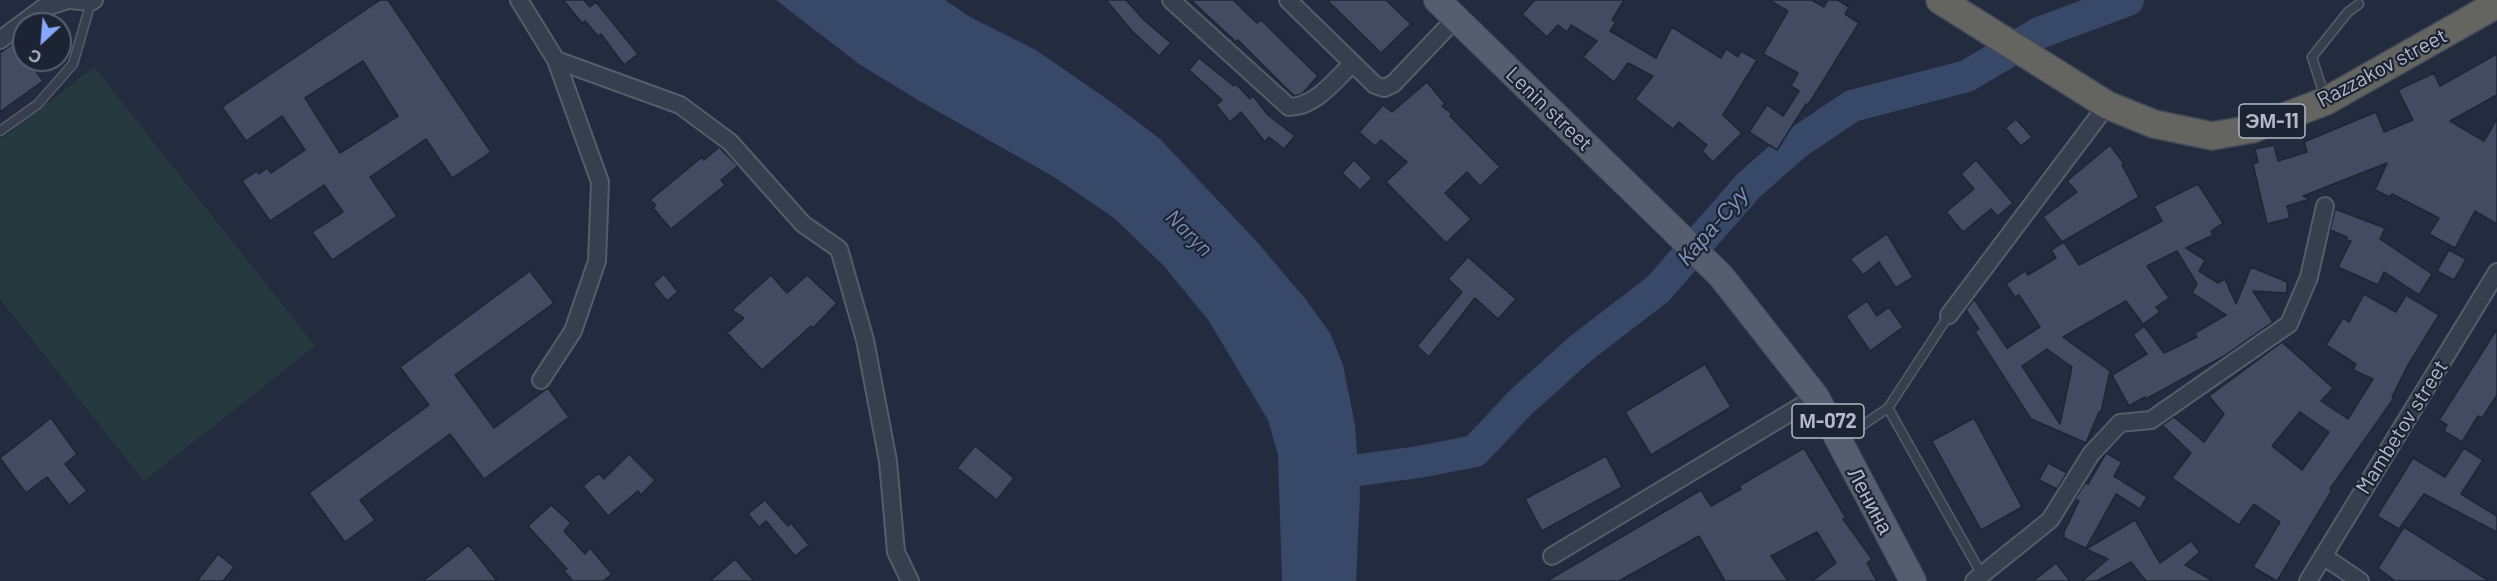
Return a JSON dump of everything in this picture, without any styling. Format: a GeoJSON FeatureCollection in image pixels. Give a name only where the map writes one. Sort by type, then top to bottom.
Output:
{"type":"FeatureCollection","features":[{"type":"Feature","properties":{"kind":"highway","name":"Razzakov street"},"geometry":{"type":"LineString","coordinates":[[1940,0],[2107,105],[2154,124],[2212,136],[2252,129],[2326,100],[2488,7]]}},
{"type":"Feature","properties":{"kind":"main road","name":"Lenin street"},"geometry":{"type":"LineString","coordinates":[[1437,0],[1721,276]]}},
{"type":"Feature","properties":{"kind":"main road","name":"Ленина"},"geometry":{"type":"LineString","coordinates":[[1721,276],[1816,397],[1913,581]]}},
{"type":"Feature","properties":{"kind":"street"},"geometry":{"type":"LineString","coordinates":[[0,40],[43,8],[68,0],[93,1]]}},
{"type":"Feature","properties":{"kind":"street"},"geometry":{"type":"LineString","coordinates":[[519,0],[556,60],[600,182],[597,261],[573,331],[541,380]]}},
{"type":"Feature","properties":{"kind":"street"},"geometry":{"type":"LineString","coordinates":[[1171,0],[1289,107],[1300,107],[1314,100],[1352,64]]}},
{"type":"Feature","properties":{"kind":"street"},"geometry":{"type":"LineString","coordinates":[[1288,0],[1352,64],[1375,85],[1384,88],[1393,84],[1456,18]]}},
{"type":"Feature","properties":{"kind":"street"},"geometry":{"type":"LineString","coordinates":[[556,60],[680,105],[730,142],[803,224],[839,249],[865,340],[888,460],[896,552],[910,581]]}},
{"type":"Feature","properties":{"kind":"street"},"geometry":{"type":"LineString","coordinates":[[1949,315],[2107,105]]}},
{"type":"Feature","properties":{"kind":"street"},"geometry":{"type":"LineString","coordinates":[[1980,579],[2050,520],[2091,454],[2120,423],[2151,420],[2289,324],[2309,277],[2325,206]]}},
{"type":"Feature","properties":{"kind":"street","name":"Mambetov street"},"geometry":{"type":"LineString","coordinates":[[2308,581],[2497,272]]}},
{"type":"Feature","properties":{"kind":"street"},"geometry":{"type":"LineString","coordinates":[[1552,556],[1816,397]]}},
{"type":"Feature","properties":{"kind":"street"},"geometry":{"type":"LineString","coordinates":[[2323,556],[2360,581]]}},
{"type":"Feature","properties":{"kind":"lane"},"geometry":{"type":"LineString","coordinates":[[0,131],[38,104],[73,63],[93,1]]}},
{"type":"Feature","properties":{"kind":"lane"},"geometry":{"type":"LineString","coordinates":[[2326,100],[2312,57],[2348,12],[2359,4]]}},
{"type":"Feature","properties":{"kind":"lane"},"geometry":{"type":"LineString","coordinates":[[1839,441],[1888,408],[1949,315]]}},
{"type":"Feature","properties":{"kind":"lane"},"geometry":{"type":"LineString","coordinates":[[1888,408],[1980,579]]}},
{"type":"Feature","properties":{"kind":"shaded area"},"geometry":{"type":"Polygon","coordinates":[[[94,67],[315,346],[144,481],[0,299],[0,140],[94,67]]]}},
{"type":"Feature","properties":{"kind":"water","name":"Naryn"},"geometry":{"type":"Polygon","coordinates":[[[776,0],[945,0],[970,17],[1036,50],[1160,139],[1258,243],[1307,301],[1330,333],[1343,365],[1355,425],[1360,494],[1356,581],[1282,581],[1278,455],[1268,420],[1209,321],[1164,266],[1114,218],[1054,177],[859,64],[776,0]]]}},
{"type":"Feature","properties":{"kind":"building"},"geometry":{"type":"Polygon","coordinates":[[[380,0],[388,0],[491,152],[452,178],[426,139],[370,177],[397,216],[332,260],[312,232],[343,212],[324,185],[270,221],[242,181],[257,171],[259,174],[267,168],[271,173],[305,150],[282,116],[246,141],[222,107],[380,0]],[[363,61],[305,98],[340,153],[398,116],[363,61]]]}},
{"type":"Feature","properties":{"kind":"building"},"geometry":{"type":"Polygon","coordinates":[[[563,0],[584,0],[590,7],[596,2],[638,54],[624,65],[601,34],[598,36],[585,21],[582,23],[563,0]]]}},
{"type":"Feature","properties":{"kind":"building"},"geometry":{"type":"Polygon","coordinates":[[[1106,0],[1126,0],[1145,21],[1171,43],[1159,56],[1133,32],[1106,0]]]}},
{"type":"Feature","properties":{"kind":"building"},"geometry":{"type":"Polygon","coordinates":[[[1191,0],[1233,0],[1257,23],[1261,20],[1318,76],[1302,94],[1294,96],[1238,40],[1236,42],[1191,0]]]}},
{"type":"Feature","properties":{"kind":"building"},"geometry":{"type":"Polygon","coordinates":[[[1327,0],[1386,0],[1411,24],[1381,53],[1327,0]]]}},
{"type":"Feature","properties":{"kind":"building"},"geometry":{"type":"Polygon","coordinates":[[[1535,0],[1624,0],[1612,20],[1616,22],[1610,31],[1656,58],[1672,27],[1721,58],[1726,49],[1738,57],[1741,51],[1757,60],[1723,115],[1742,133],[1713,162],[1702,151],[1707,145],[1679,122],[1673,129],[1635,99],[1653,76],[1628,63],[1614,82],[1583,57],[1597,41],[1571,25],[1567,32],[1558,25],[1547,37],[1522,14],[1535,0]]]}},
{"type":"Feature","properties":{"kind":"building"},"geometry":{"type":"Polygon","coordinates":[[[1769,0],[1812,0],[1824,7],[1828,0],[1838,0],[1849,7],[1845,14],[1859,23],[1777,150],[1749,132],[1767,105],[1783,116],[1799,91],[1791,86],[1798,73],[1763,54],[1788,11],[1769,0]]]}},
{"type":"Feature","properties":{"kind":"building"},"geometry":{"type":"Polygon","coordinates":[[[12,44],[12,72],[37,72],[43,81],[0,112],[0,53],[12,44]]]}},
{"type":"Feature","properties":{"kind":"building"},"geometry":{"type":"Polygon","coordinates":[[[2497,54],[2497,95],[2450,121],[2484,141],[2497,119],[2497,224],[2475,211],[2455,248],[2429,234],[2439,218],[2392,194],[2390,197],[2375,190],[2387,163],[2303,196],[2310,199],[2287,206],[2290,218],[2267,224],[2253,164],[2258,162],[2255,149],[2274,145],[2278,161],[2307,152],[2304,142],[2376,112],[2384,132],[2413,120],[2398,90],[2434,73],[2440,86],[2497,54]]]}},
{"type":"Feature","properties":{"kind":"building"},"geometry":{"type":"Polygon","coordinates":[[[1199,58],[1234,86],[1236,84],[1250,99],[1253,96],[1268,115],[1295,136],[1284,149],[1269,137],[1265,142],[1241,112],[1230,122],[1216,105],[1222,100],[1189,70],[1199,58]]]}},
{"type":"Feature","properties":{"kind":"building"},"geometry":{"type":"Polygon","coordinates":[[[1427,82],[1445,104],[1442,106],[1452,114],[1450,116],[1500,167],[1480,186],[1467,172],[1445,193],[1471,219],[1446,243],[1386,182],[1407,162],[1381,140],[1375,146],[1359,132],[1383,105],[1392,112],[1427,82]]]}},
{"type":"Feature","properties":{"kind":"building"},"geometry":{"type":"Polygon","coordinates":[[[2016,119],[2032,137],[2021,146],[2005,128],[2016,119]]]}},
{"type":"Feature","properties":{"kind":"building"},"geometry":{"type":"Polygon","coordinates":[[[2110,145],[2124,164],[2122,165],[2139,197],[2062,242],[2043,217],[2077,192],[2067,181],[2110,145]]]}},
{"type":"Feature","properties":{"kind":"building"},"geometry":{"type":"Polygon","coordinates":[[[719,147],[738,166],[721,180],[725,185],[671,229],[653,208],[656,205],[650,200],[702,157],[704,160],[719,147]]]}},
{"type":"Feature","properties":{"kind":"building"},"geometry":{"type":"Polygon","coordinates":[[[1354,160],[1372,178],[1360,190],[1342,173],[1354,160]]]}},
{"type":"Feature","properties":{"kind":"building"},"geometry":{"type":"Polygon","coordinates":[[[1976,160],[2013,203],[1998,216],[1991,209],[1963,232],[1946,212],[1974,189],[1961,174],[1976,160]]]}},
{"type":"Feature","properties":{"kind":"building"},"geometry":{"type":"Polygon","coordinates":[[[2198,184],[2223,223],[2211,231],[2213,235],[2186,248],[2205,260],[2199,271],[2218,283],[2225,279],[2236,304],[2251,267],[2287,282],[2287,293],[2253,291],[2273,322],[2224,356],[2129,406],[2112,375],[2147,354],[2133,335],[2144,326],[2164,353],[2197,337],[2195,333],[2226,315],[2192,293],[2197,284],[2177,251],[2147,266],[2169,298],[2156,307],[2160,312],[2143,324],[2126,301],[2063,337],[2110,371],[2101,412],[2099,412],[2086,443],[2031,419],[1975,332],[1979,329],[1966,310],[1974,299],[2007,348],[2040,327],[2019,295],[2015,297],[2006,284],[2025,271],[2028,275],[2056,258],[2051,250],[2064,242],[2079,265],[2162,221],[2154,206],[2198,184]],[[2047,349],[2022,366],[2060,424],[2072,367],[2047,349]]]}},
{"type":"Feature","properties":{"kind":"building"},"geometry":{"type":"Polygon","coordinates":[[[2335,209],[2385,228],[2380,239],[2432,274],[2419,295],[2384,272],[2378,285],[2338,267],[2351,241],[2330,230],[2335,209]]]}},
{"type":"Feature","properties":{"kind":"building"},"geometry":{"type":"Polygon","coordinates":[[[1887,234],[1913,277],[1896,288],[1879,262],[1863,275],[1850,259],[1887,234]]]}},
{"type":"Feature","properties":{"kind":"building"},"geometry":{"type":"Polygon","coordinates":[[[2449,250],[2466,259],[2454,280],[2437,271],[2449,250]]]}},
{"type":"Feature","properties":{"kind":"building"},"geometry":{"type":"Polygon","coordinates":[[[1468,257],[1516,299],[1498,319],[1475,298],[1429,357],[1417,346],[1462,292],[1448,279],[1468,257]]]}},
{"type":"Feature","properties":{"kind":"building"},"geometry":{"type":"Polygon","coordinates":[[[530,271],[554,303],[455,375],[494,428],[548,388],[569,417],[484,479],[450,434],[360,500],[375,520],[345,542],[309,493],[429,405],[400,367],[530,271]]]}},
{"type":"Feature","properties":{"kind":"building"},"geometry":{"type":"Polygon","coordinates":[[[664,274],[678,292],[667,301],[653,284],[664,274]]]}},
{"type":"Feature","properties":{"kind":"building"},"geometry":{"type":"Polygon","coordinates":[[[771,275],[787,293],[807,275],[837,303],[813,328],[811,326],[762,370],[727,333],[744,318],[732,310],[771,275]]]}},
{"type":"Feature","properties":{"kind":"building"},"geometry":{"type":"Polygon","coordinates":[[[2364,294],[2396,312],[2406,295],[2439,315],[2408,365],[2392,397],[2394,398],[2330,489],[2332,490],[2277,581],[2253,567],[2280,522],[2254,504],[2239,525],[2172,478],[2191,453],[2162,425],[2174,417],[2204,442],[2224,414],[2209,396],[2282,342],[2333,388],[2321,401],[2348,419],[2373,379],[2353,370],[2356,364],[2326,345],[2343,318],[2349,322],[2364,294]],[[2300,412],[2272,446],[2302,470],[2329,432],[2300,412]]]}},
{"type":"Feature","properties":{"kind":"building"},"geometry":{"type":"Polygon","coordinates":[[[1867,301],[1877,316],[1889,307],[1903,327],[1870,351],[1846,316],[1867,301]]]}},
{"type":"Feature","properties":{"kind":"building"},"geometry":{"type":"Polygon","coordinates":[[[2497,329],[2497,395],[2482,418],[2478,416],[2462,442],[2444,431],[2447,425],[2439,420],[2497,329]]]}},
{"type":"Feature","properties":{"kind":"building"},"geometry":{"type":"Polygon","coordinates":[[[1705,364],[1731,407],[1651,455],[1625,412],[1705,364]]]}},
{"type":"Feature","properties":{"kind":"building"},"geometry":{"type":"Polygon","coordinates":[[[51,418],[77,454],[65,464],[87,491],[69,505],[47,477],[26,493],[0,458],[51,418]]]}},
{"type":"Feature","properties":{"kind":"building"},"geometry":{"type":"Polygon","coordinates":[[[1974,418],[2022,507],[1981,530],[1932,441],[1974,418]]]}},
{"type":"Feature","properties":{"kind":"building"},"geometry":{"type":"Polygon","coordinates":[[[975,446],[1014,478],[997,500],[957,468],[975,446]]]}},
{"type":"Feature","properties":{"kind":"building"},"geometry":{"type":"Polygon","coordinates":[[[1804,448],[1846,518],[1843,519],[1872,559],[1867,563],[1877,581],[1812,581],[1836,563],[1817,532],[1771,556],[1788,581],[1725,581],[1699,536],[1619,581],[1547,581],[1701,490],[1711,506],[1741,489],[1739,486],[1804,448]]]}},
{"type":"Feature","properties":{"kind":"building"},"geometry":{"type":"Polygon","coordinates":[[[2464,448],[2483,460],[2461,494],[2497,516],[2497,532],[2424,494],[2399,529],[2377,516],[2413,458],[2445,477],[2464,448]]]}},
{"type":"Feature","properties":{"kind":"building"},"geometry":{"type":"Polygon","coordinates":[[[2106,453],[2122,462],[2114,476],[2147,497],[2140,509],[2116,494],[2086,548],[2064,538],[2064,532],[2079,501],[2075,499],[2085,483],[2088,484],[2106,453]]]}},
{"type":"Feature","properties":{"kind":"building"},"geometry":{"type":"Polygon","coordinates":[[[629,454],[655,480],[641,495],[638,491],[608,516],[583,486],[599,473],[604,479],[629,454]]]}},
{"type":"Feature","properties":{"kind":"building"},"geometry":{"type":"Polygon","coordinates":[[[1606,456],[1622,487],[1542,531],[1525,499],[1606,456]]]}},
{"type":"Feature","properties":{"kind":"building"},"geometry":{"type":"Polygon","coordinates":[[[2048,463],[2067,473],[2057,489],[2039,480],[2048,463]]]}},
{"type":"Feature","properties":{"kind":"building"},"geometry":{"type":"Polygon","coordinates":[[[765,500],[788,526],[791,523],[809,545],[795,556],[766,521],[759,527],[748,514],[765,500]]]}},
{"type":"Feature","properties":{"kind":"building"},"geometry":{"type":"Polygon","coordinates":[[[551,505],[571,523],[564,531],[585,554],[590,548],[612,574],[603,581],[573,581],[564,571],[567,569],[528,526],[551,505]]]}},
{"type":"Feature","properties":{"kind":"building"},"geometry":{"type":"Polygon","coordinates":[[[2135,520],[2160,563],[2191,541],[2200,552],[2185,565],[2213,581],[2146,581],[2131,562],[2097,581],[2082,581],[2108,559],[2086,549],[2135,520]]]}},
{"type":"Feature","properties":{"kind":"building"},"geometry":{"type":"Polygon","coordinates":[[[2404,527],[2489,581],[2395,581],[2378,568],[2404,527]]]}},
{"type":"Feature","properties":{"kind":"building"},"geometry":{"type":"Polygon","coordinates":[[[469,545],[497,581],[423,581],[469,545]]]}},
{"type":"Feature","properties":{"kind":"building"},"geometry":{"type":"Polygon","coordinates":[[[218,554],[234,567],[223,581],[197,581],[218,554]]]}},
{"type":"Feature","properties":{"kind":"building"},"geometry":{"type":"Polygon","coordinates":[[[735,559],[754,581],[710,581],[735,559]]]}},
{"type":"Feature","properties":{"kind":"building"},"geometry":{"type":"Polygon","coordinates":[[[2056,563],[2070,581],[2033,581],[2056,563]]]}},
{"type":"Feature","properties":{"kind":"waterway","name":"Кара-Суу"},"geometry":{"type":"LineString","coordinates":[[1322,475],[1419,462],[1475,451],[1521,402],[1580,349],[1658,289],[1749,185],[1797,143],[1852,106],[1967,76],[2039,33],[2128,0]]}}]}
